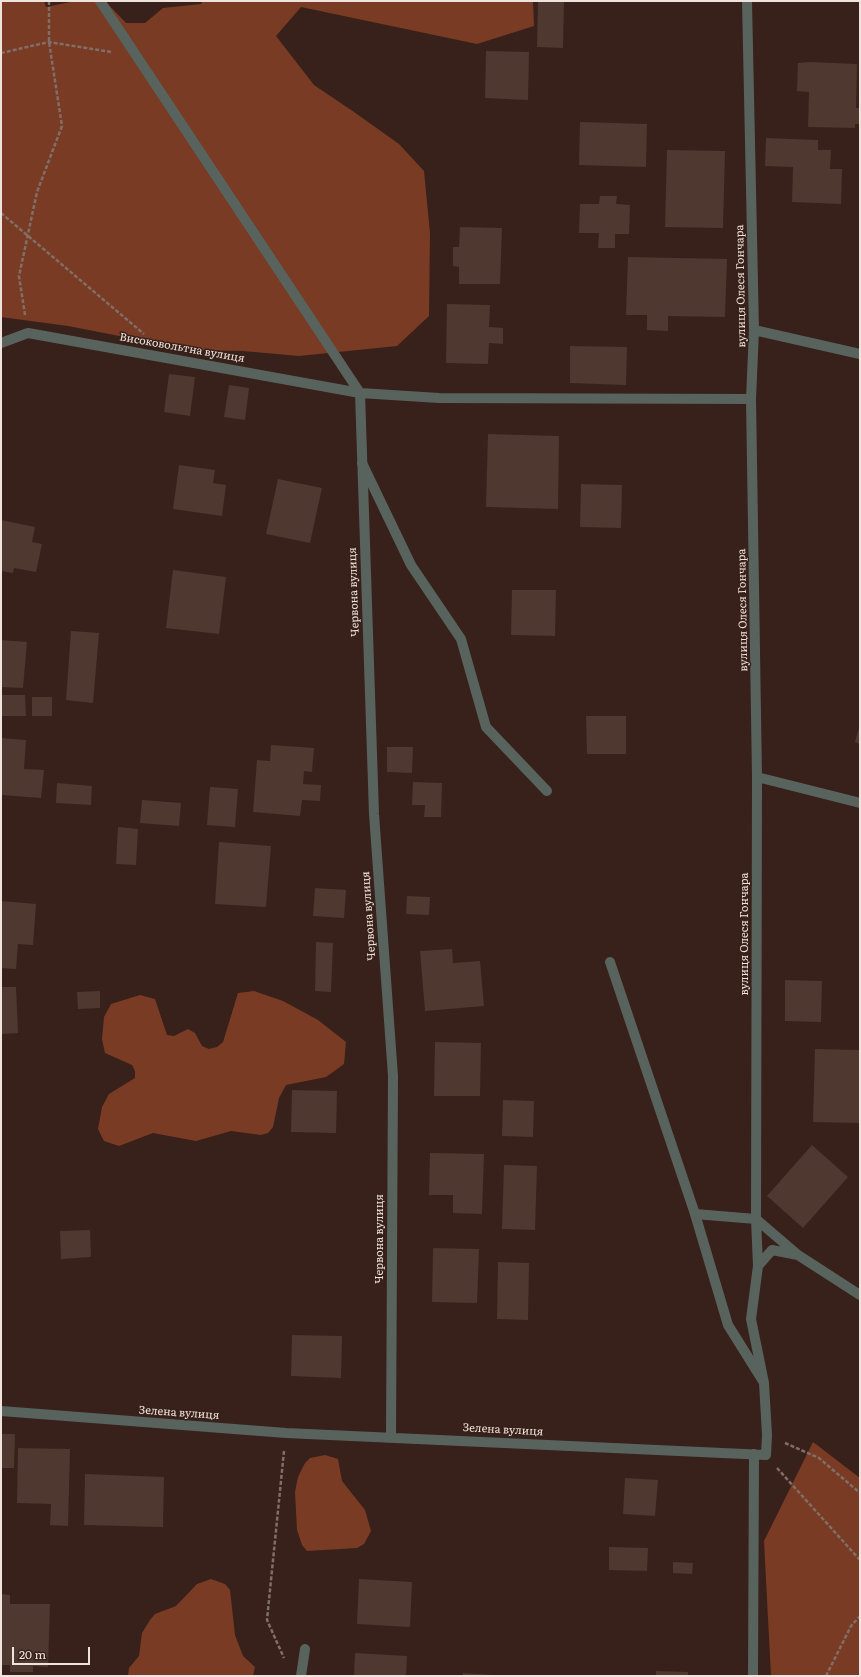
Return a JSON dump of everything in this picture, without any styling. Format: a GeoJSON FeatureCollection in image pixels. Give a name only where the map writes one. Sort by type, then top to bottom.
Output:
{"type":"FeatureCollection","features":[{"type":"Feature","properties":{"kind":"street"},"geometry":{"type":"LineString","coordinates":[[100,1],[360,393]]}},
{"type":"Feature","properties":{"kind":"street","name":"вулиця Олеся Гончара"},"geometry":{"type":"LineString","coordinates":[[747,1],[754,330],[751,399],[757,777],[756,1219]]}},
{"type":"Feature","properties":{"kind":"street"},"geometry":{"type":"LineString","coordinates":[[754,330],[860,354]]}},
{"type":"Feature","properties":{"kind":"street"},"geometry":{"type":"LineString","coordinates":[[1,343],[28,333]]}},
{"type":"Feature","properties":{"kind":"street","name":"Високовольтна вулиця"},"geometry":{"type":"LineString","coordinates":[[28,333],[360,393],[439,398],[751,399]]}},
{"type":"Feature","properties":{"kind":"street","name":"Червона вулиця"},"geometry":{"type":"LineString","coordinates":[[360,393],[374,814],[393,1076],[391,1437]]}},
{"type":"Feature","properties":{"kind":"street"},"geometry":{"type":"LineString","coordinates":[[362,463],[411,565],[461,639],[486,727],[547,791]]}},
{"type":"Feature","properties":{"kind":"street"},"geometry":{"type":"LineString","coordinates":[[757,777],[860,803]]}},
{"type":"Feature","properties":{"kind":"street"},"geometry":{"type":"LineString","coordinates":[[610,962],[695,1214],[728,1325],[764,1383]]}},
{"type":"Feature","properties":{"kind":"street"},"geometry":{"type":"LineString","coordinates":[[695,1214],[756,1219],[798,1255],[860,1295]]}},
{"type":"Feature","properties":{"kind":"street"},"geometry":{"type":"LineString","coordinates":[[756,1219],[758,1266],[751,1318],[764,1383],[768,1435],[766,1455]]}},
{"type":"Feature","properties":{"kind":"street"},"geometry":{"type":"LineString","coordinates":[[758,1266],[772,1250],[798,1255]]}},
{"type":"Feature","properties":{"kind":"street","name":"Зелена вулиця"},"geometry":{"type":"LineString","coordinates":[[1,1411],[286,1432],[766,1455]]}},
{"type":"Feature","properties":{"kind":"street"},"geometry":{"type":"LineString","coordinates":[[753,1676],[754,1454]]}},
{"type":"Feature","properties":{"kind":"street"},"geometry":{"type":"LineString","coordinates":[[301,1676],[305,1649]]}},
{"type":"Feature","properties":{"kind":"path"},"geometry":{"type":"LineString","coordinates":[[28,333],[18,276],[37,192],[62,126],[49,42],[50,1]]}},
{"type":"Feature","properties":{"kind":"path"},"geometry":{"type":"LineString","coordinates":[[1,53],[49,42],[137,57]]}},
{"type":"Feature","properties":{"kind":"path"},"geometry":{"type":"LineString","coordinates":[[1,213],[148,338]]}},
{"type":"Feature","properties":{"kind":"path"},"geometry":{"type":"LineString","coordinates":[[286,1432],[266,1620],[286,1662]]}},
{"type":"Feature","properties":{"kind":"path"},"geometry":{"type":"LineString","coordinates":[[768,1435],[820,1458],[860,1493]]}},
{"type":"Feature","properties":{"kind":"path"},"geometry":{"type":"LineString","coordinates":[[766,1455],[860,1560]]}},
{"type":"Feature","properties":{"kind":"path"},"geometry":{"type":"LineString","coordinates":[[826,1676],[851,1626],[860,1616]]}},
{"type":"Feature","properties":{"kind":"shaded area"},"geometry":{"type":"Polygon","coordinates":[[[1,1],[44,1],[46,7],[75,1],[105,1],[126,23],[145,23],[163,8],[201,4],[203,1],[533,1],[534,26],[477,44],[301,7],[276,36],[314,85],[399,144],[424,171],[430,233],[429,316],[397,346],[299,356],[243,351],[191,350],[68,326],[1,317],[1,1]]]}},
{"type":"Feature","properties":{"kind":"shaded area"},"geometry":{"type":"Polygon","coordinates":[[[254,991],[283,1001],[318,1020],[346,1042],[344,1064],[326,1077],[286,1085],[279,1098],[273,1127],[268,1133],[261,1135],[231,1131],[196,1141],[153,1133],[119,1146],[104,1141],[98,1129],[102,1107],[109,1094],[135,1078],[135,1071],[132,1065],[105,1053],[102,1039],[104,1017],[111,1004],[140,995],[155,999],[167,1035],[174,1036],[188,1029],[195,1033],[202,1046],[209,1049],[217,1047],[223,1042],[238,993],[254,991]]]}},
{"type":"Feature","properties":{"kind":"shaded area"},"geometry":{"type":"Polygon","coordinates":[[[813,1442],[860,1478],[860,1676],[771,1676],[764,1541],[813,1442]]]}},
{"type":"Feature","properties":{"kind":"shaded area"},"geometry":{"type":"Polygon","coordinates":[[[325,1455],[338,1459],[342,1481],[365,1510],[371,1531],[364,1544],[357,1548],[307,1551],[302,1545],[297,1530],[295,1492],[298,1477],[305,1463],[310,1458],[325,1455]]]}},
{"type":"Feature","properties":{"kind":"shaded area"},"geometry":{"type":"Polygon","coordinates":[[[211,1579],[225,1584],[230,1590],[235,1635],[243,1656],[255,1667],[253,1676],[128,1676],[129,1668],[139,1656],[142,1633],[155,1614],[176,1606],[197,1584],[211,1579]]]}},
{"type":"Feature","properties":{"kind":"building"},"geometry":{"type":"Polygon","coordinates":[[[538,1],[564,1],[563,48],[537,47],[538,1]]]}},
{"type":"Feature","properties":{"kind":"building"},"geometry":{"type":"Polygon","coordinates":[[[486,51],[529,52],[528,100],[485,98],[486,51]]]}},
{"type":"Feature","properties":{"kind":"building"},"geometry":{"type":"Polygon","coordinates":[[[810,62],[857,64],[856,108],[860,108],[860,124],[855,124],[855,128],[808,127],[809,92],[797,91],[798,63],[810,62]]]}},
{"type":"Feature","properties":{"kind":"building"},"geometry":{"type":"Polygon","coordinates":[[[580,122],[647,124],[646,167],[579,165],[580,122]]]}},
{"type":"Feature","properties":{"kind":"building"},"geometry":{"type":"Polygon","coordinates":[[[766,138],[818,140],[818,150],[831,150],[830,169],[842,169],[841,204],[792,202],[793,167],[765,166],[766,138]]]}},
{"type":"Feature","properties":{"kind":"building"},"geometry":{"type":"Polygon","coordinates":[[[667,150],[725,151],[723,228],[665,227],[667,150]]]}},
{"type":"Feature","properties":{"kind":"building"},"geometry":{"type":"Polygon","coordinates":[[[600,196],[617,196],[616,204],[630,205],[629,234],[615,234],[615,248],[598,248],[599,233],[579,233],[580,204],[599,204],[600,196]]]}},
{"type":"Feature","properties":{"kind":"building"},"geometry":{"type":"Polygon","coordinates":[[[460,227],[502,228],[500,284],[459,284],[459,267],[453,266],[453,247],[459,247],[460,227]]]}},
{"type":"Feature","properties":{"kind":"building"},"geometry":{"type":"Polygon","coordinates":[[[628,257],[727,259],[725,317],[668,316],[668,331],[647,330],[647,315],[626,315],[628,257]]]}},
{"type":"Feature","properties":{"kind":"building"},"geometry":{"type":"Polygon","coordinates":[[[447,304],[490,305],[489,327],[503,328],[503,344],[489,343],[488,364],[446,363],[447,304]]]}},
{"type":"Feature","properties":{"kind":"building"},"geometry":{"type":"Polygon","coordinates":[[[570,346],[627,347],[626,385],[570,383],[570,346]]]}},
{"type":"Feature","properties":{"kind":"building"},"geometry":{"type":"Polygon","coordinates":[[[169,374],[195,377],[190,416],[164,412],[169,374]]]}},
{"type":"Feature","properties":{"kind":"building"},"geometry":{"type":"Polygon","coordinates":[[[229,385],[249,388],[245,420],[224,417],[229,385]]]}},
{"type":"Feature","properties":{"kind":"building"},"geometry":{"type":"Polygon","coordinates":[[[488,434],[559,436],[558,509],[486,507],[488,434]]]}},
{"type":"Feature","properties":{"kind":"building"},"geometry":{"type":"Polygon","coordinates":[[[179,465],[215,470],[213,483],[226,485],[222,516],[173,509],[179,465]]]}},
{"type":"Feature","properties":{"kind":"building"},"geometry":{"type":"Polygon","coordinates":[[[278,479],[322,488],[310,543],[266,534],[278,479]]]}},
{"type":"Feature","properties":{"kind":"building"},"geometry":{"type":"Polygon","coordinates":[[[581,484],[622,485],[621,528],[580,527],[581,484]]]}},
{"type":"Feature","properties":{"kind":"building"},"geometry":{"type":"Polygon","coordinates":[[[1,520],[35,527],[32,542],[42,544],[36,572],[14,568],[13,573],[1,571],[1,520]]]}},
{"type":"Feature","properties":{"kind":"building"},"geometry":{"type":"Polygon","coordinates":[[[173,570],[226,577],[219,634],[166,628],[173,570]]]}},
{"type":"Feature","properties":{"kind":"building"},"geometry":{"type":"Polygon","coordinates":[[[512,590],[556,590],[555,636],[511,635],[512,590]]]}},
{"type":"Feature","properties":{"kind":"building"},"geometry":{"type":"Polygon","coordinates":[[[71,631],[99,633],[93,703],[66,700],[71,631]]]}},
{"type":"Feature","properties":{"kind":"building"},"geometry":{"type":"Polygon","coordinates":[[[1,640],[27,642],[23,688],[1,687],[1,640]]]}},
{"type":"Feature","properties":{"kind":"building"},"geometry":{"type":"Polygon","coordinates":[[[1,695],[25,695],[26,716],[1,716],[1,695]]]}},
{"type":"Feature","properties":{"kind":"building"},"geometry":{"type":"Polygon","coordinates":[[[32,697],[52,697],[52,716],[32,716],[32,697]]]}},
{"type":"Feature","properties":{"kind":"building"},"geometry":{"type":"Polygon","coordinates":[[[586,716],[626,716],[626,754],[587,754],[586,716]]]}},
{"type":"Feature","properties":{"kind":"building"},"geometry":{"type":"Polygon","coordinates":[[[860,724],[860,744],[855,742],[860,724]]]}},
{"type":"Feature","properties":{"kind":"building"},"geometry":{"type":"Polygon","coordinates":[[[1,738],[26,740],[24,769],[44,770],[41,798],[1,795],[1,738]]]}},
{"type":"Feature","properties":{"kind":"building"},"geometry":{"type":"Polygon","coordinates":[[[271,745],[314,748],[312,772],[304,771],[303,784],[321,785],[320,801],[302,800],[300,816],[253,812],[257,760],[270,761],[271,745]]]}},
{"type":"Feature","properties":{"kind":"building"},"geometry":{"type":"Polygon","coordinates":[[[387,747],[413,747],[412,773],[387,772],[387,747]]]}},
{"type":"Feature","properties":{"kind":"building"},"geometry":{"type":"Polygon","coordinates":[[[413,782],[442,783],[441,817],[424,817],[425,805],[412,805],[413,782]]]}},
{"type":"Feature","properties":{"kind":"building"},"geometry":{"type":"Polygon","coordinates":[[[57,783],[92,786],[91,805],[56,803],[57,783]]]}},
{"type":"Feature","properties":{"kind":"building"},"geometry":{"type":"Polygon","coordinates":[[[210,787],[238,789],[235,827],[207,825],[210,787]]]}},
{"type":"Feature","properties":{"kind":"building"},"geometry":{"type":"Polygon","coordinates":[[[142,800],[181,803],[179,826],[140,823],[142,800]]]}},
{"type":"Feature","properties":{"kind":"building"},"geometry":{"type":"Polygon","coordinates":[[[118,827],[138,829],[136,865],[116,864],[118,827]]]}},
{"type":"Feature","properties":{"kind":"building"},"geometry":{"type":"Polygon","coordinates":[[[219,842],[271,846],[266,907],[215,904],[219,842]]]}},
{"type":"Feature","properties":{"kind":"building"},"geometry":{"type":"Polygon","coordinates":[[[315,888],[346,890],[344,918],[313,916],[315,888]]]}},
{"type":"Feature","properties":{"kind":"building"},"geometry":{"type":"Polygon","coordinates":[[[407,896],[430,897],[429,915],[406,914],[407,896]]]}},
{"type":"Feature","properties":{"kind":"building"},"geometry":{"type":"Polygon","coordinates":[[[1,901],[36,904],[33,945],[18,944],[16,969],[1,968],[1,901]]]}},
{"type":"Feature","properties":{"kind":"building"},"geometry":{"type":"Polygon","coordinates":[[[316,942],[333,943],[331,992],[315,991],[316,942]]]}},
{"type":"Feature","properties":{"kind":"building"},"geometry":{"type":"Polygon","coordinates":[[[452,949],[453,963],[480,961],[484,1006],[425,1011],[420,951],[452,949]]]}},
{"type":"Feature","properties":{"kind":"building"},"geometry":{"type":"Polygon","coordinates":[[[785,980],[822,981],[821,1022],[785,1021],[785,980]]]}},
{"type":"Feature","properties":{"kind":"building"},"geometry":{"type":"Polygon","coordinates":[[[1,987],[16,987],[18,1033],[1,1034],[1,987]]]}},
{"type":"Feature","properties":{"kind":"building"},"geometry":{"type":"Polygon","coordinates":[[[100,991],[100,1008],[78,1009],[77,992],[100,991]]]}},
{"type":"Feature","properties":{"kind":"building"},"geometry":{"type":"Polygon","coordinates":[[[435,1042],[481,1043],[480,1096],[434,1096],[435,1042]]]}},
{"type":"Feature","properties":{"kind":"building"},"geometry":{"type":"Polygon","coordinates":[[[815,1049],[860,1050],[860,1123],[813,1122],[815,1049]]]}},
{"type":"Feature","properties":{"kind":"building"},"geometry":{"type":"Polygon","coordinates":[[[292,1090],[337,1091],[336,1133],[291,1132],[292,1090]]]}},
{"type":"Feature","properties":{"kind":"building"},"geometry":{"type":"Polygon","coordinates":[[[503,1100],[534,1101],[533,1137],[502,1136],[503,1100]]]}},
{"type":"Feature","properties":{"kind":"building"},"geometry":{"type":"Polygon","coordinates":[[[812,1145],[848,1177],[803,1228],[767,1196],[812,1145]]]}},
{"type":"Feature","properties":{"kind":"building"},"geometry":{"type":"Polygon","coordinates":[[[430,1153],[484,1154],[482,1214],[453,1213],[453,1195],[429,1195],[430,1153]]]}},
{"type":"Feature","properties":{"kind":"building"},"geometry":{"type":"Polygon","coordinates":[[[504,1165],[537,1166],[535,1230],[502,1229],[504,1165]]]}},
{"type":"Feature","properties":{"kind":"building"},"geometry":{"type":"Polygon","coordinates":[[[90,1230],[91,1257],[61,1259],[60,1231],[90,1230]]]}},
{"type":"Feature","properties":{"kind":"building"},"geometry":{"type":"Polygon","coordinates":[[[433,1248],[479,1249],[477,1303],[432,1302],[433,1248]]]}},
{"type":"Feature","properties":{"kind":"building"},"geometry":{"type":"Polygon","coordinates":[[[498,1262],[529,1263],[528,1320],[497,1319],[498,1262]]]}},
{"type":"Feature","properties":{"kind":"building"},"geometry":{"type":"Polygon","coordinates":[[[292,1335],[342,1336],[341,1378],[291,1376],[292,1335]]]}},
{"type":"Feature","properties":{"kind":"building"},"geometry":{"type":"Polygon","coordinates":[[[1,1434],[15,1434],[14,1468],[1,1468],[1,1434]]]}},
{"type":"Feature","properties":{"kind":"building"},"geometry":{"type":"Polygon","coordinates":[[[18,1448],[70,1449],[68,1526],[50,1525],[51,1504],[17,1503],[18,1448]]]}},
{"type":"Feature","properties":{"kind":"building"},"geometry":{"type":"Polygon","coordinates":[[[85,1474],[164,1477],[163,1527],[84,1525],[85,1474]]]}},
{"type":"Feature","properties":{"kind":"building"},"geometry":{"type":"Polygon","coordinates":[[[625,1478],[658,1480],[655,1516],[623,1514],[625,1478]]]}},
{"type":"Feature","properties":{"kind":"building"},"geometry":{"type":"Polygon","coordinates":[[[609,1547],[648,1548],[647,1571],[609,1570],[609,1547]]]}},
{"type":"Feature","properties":{"kind":"building"},"geometry":{"type":"Polygon","coordinates":[[[673,1562],[693,1563],[692,1574],[673,1573],[673,1562]]]}},
{"type":"Feature","properties":{"kind":"building"},"geometry":{"type":"Polygon","coordinates":[[[359,1579],[412,1582],[410,1627],[357,1624],[359,1579]]]}},
{"type":"Feature","properties":{"kind":"building"},"geometry":{"type":"Polygon","coordinates":[[[1,1594],[10,1595],[10,1604],[50,1604],[48,1667],[33,1666],[33,1672],[10,1672],[10,1665],[1,1665],[1,1594]]]}},
{"type":"Feature","properties":{"kind":"building"},"geometry":{"type":"Polygon","coordinates":[[[355,1653],[407,1656],[406,1676],[354,1676],[355,1653]]]}},
{"type":"Feature","properties":{"kind":"building"},"geometry":{"type":"Polygon","coordinates":[[[656,1671],[688,1672],[688,1676],[656,1676],[656,1671]]]}},
{"type":"Feature","properties":{"kind":"building"},"geometry":{"type":"Polygon","coordinates":[[[463,1673],[494,1675],[494,1676],[463,1676],[463,1673]]]}}]}
